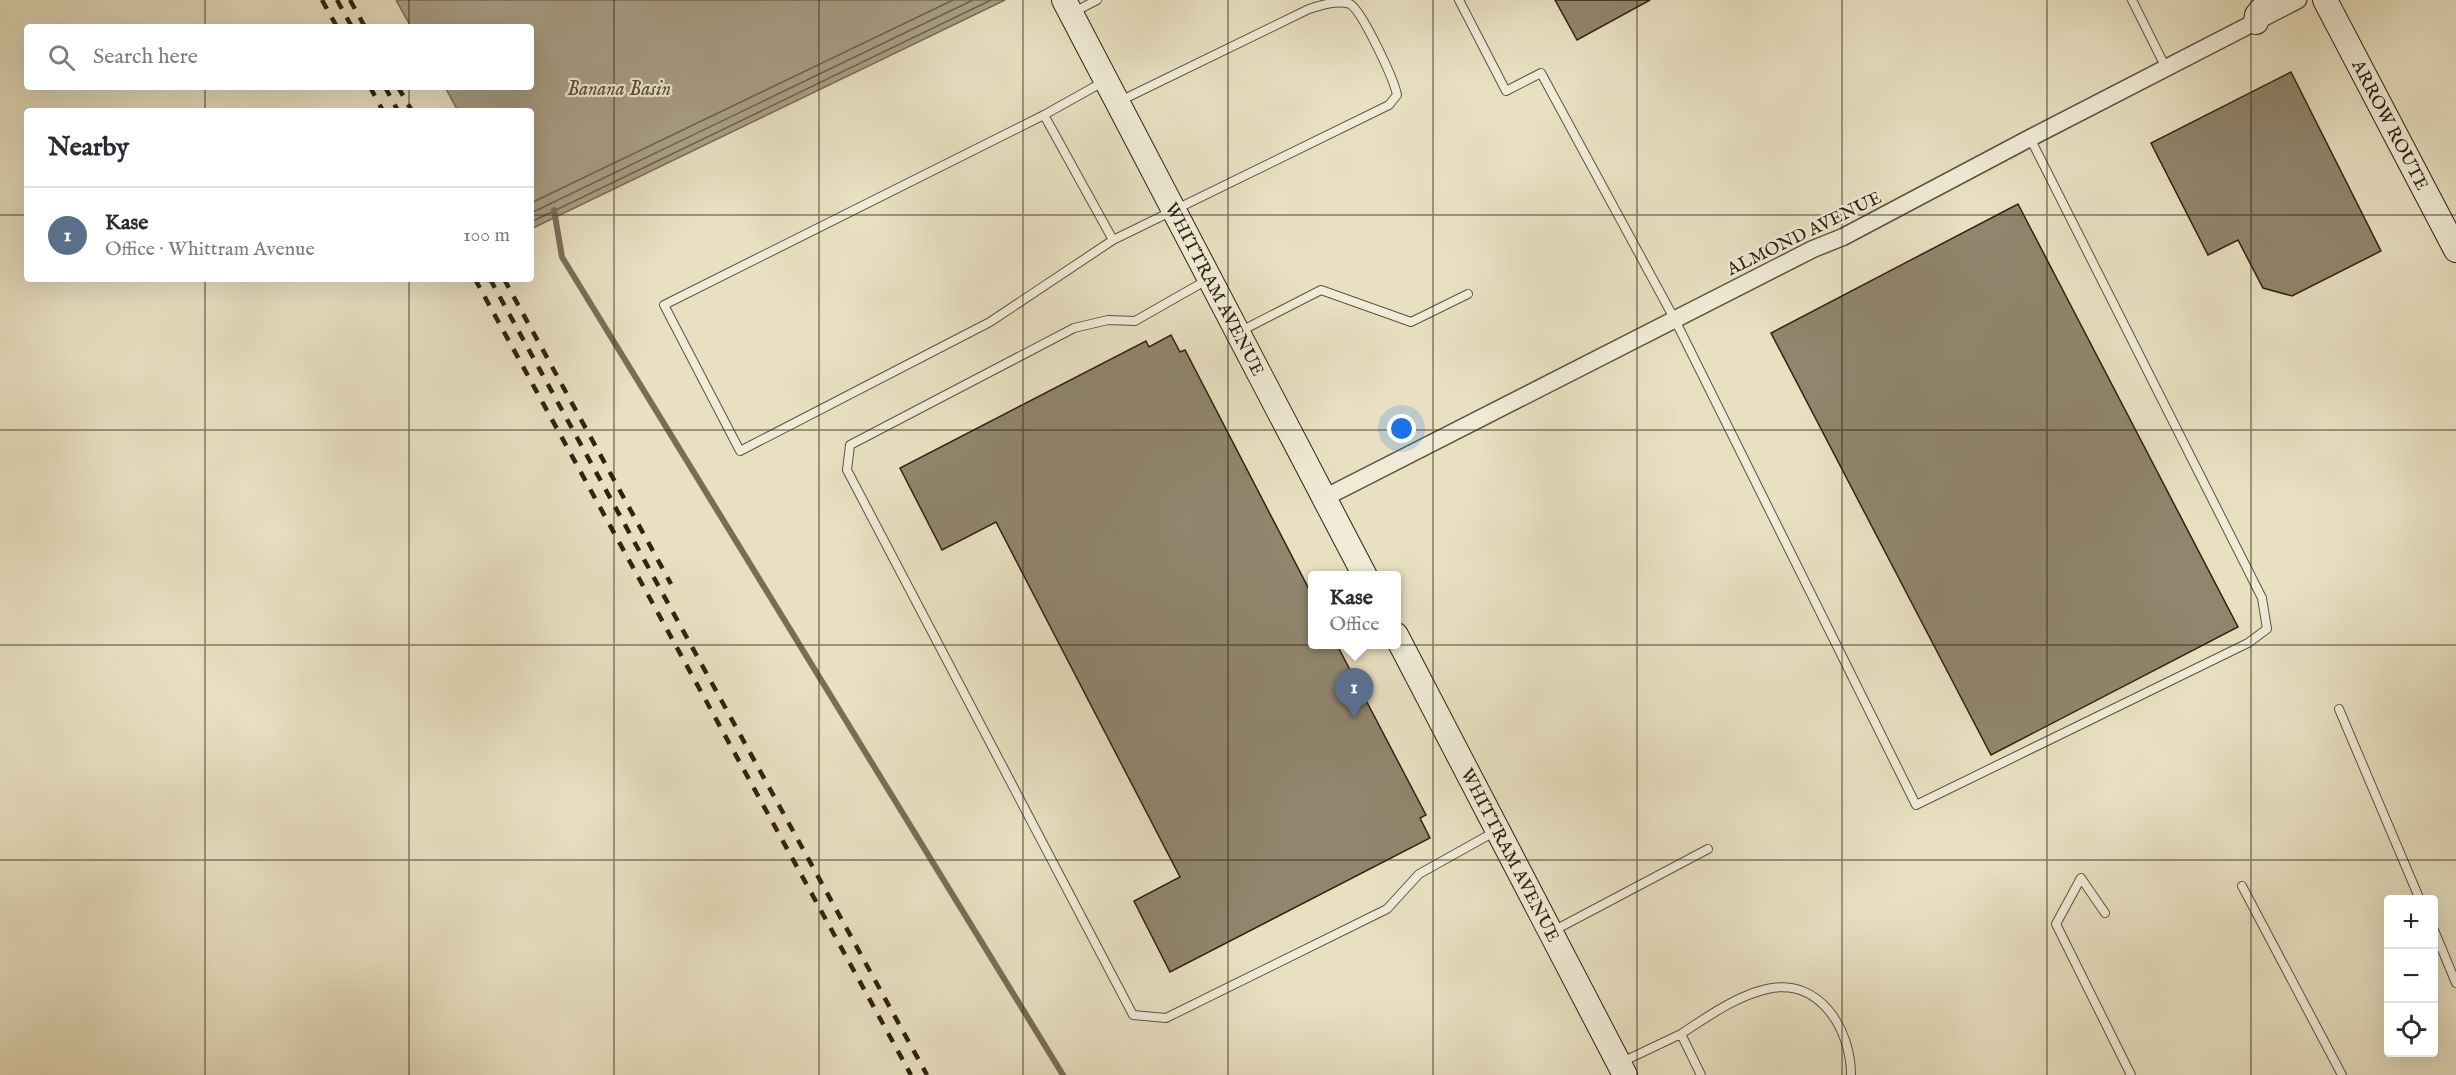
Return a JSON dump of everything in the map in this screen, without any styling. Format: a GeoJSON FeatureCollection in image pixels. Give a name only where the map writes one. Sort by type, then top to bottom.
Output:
{"type":"FeatureCollection","features":[{"type":"Feature","properties":{"kind":"street"},"geometry":{"type":"LineString","coordinates":[[2256,22],[2257,15],[2270,0]]}},
{"type":"Feature","properties":{"kind":"street","name":"ALMOND AVENUE"},"geometry":{"type":"LineString","coordinates":[[1324,498],[1813,249],[1843,237],[2298,0]]}},
{"type":"Feature","properties":{"kind":"street","name":"ARROW ROUTE"},"geometry":{"type":"LineString","coordinates":[[2325,0],[2456,250]]}},
{"type":"Feature","properties":{"kind":"street","name":"WHITTRAM AVENUE"},"geometry":{"type":"LineString","coordinates":[[1068,7],[1362,571]]}},
{"type":"Feature","properties":{"kind":"street","name":"WHITTRAM AVENUE"},"geometry":{"type":"LineString","coordinates":[[1401,645],[1622,1069]]}},
{"type":"Feature","properties":{"kind":"lane"},"geometry":{"type":"LineString","coordinates":[[1068,7],[1097,0]]}},
{"type":"Feature","properties":{"kind":"lane"},"geometry":{"type":"LineString","coordinates":[[1459,0],[1506,91],[1541,73],[1675,320],[1916,805],[2248,643],[2267,629],[2262,598],[2030,138]]}},
{"type":"Feature","properties":{"kind":"lane"},"geometry":{"type":"LineString","coordinates":[[2132,0],[2166,68]]}},
{"type":"Feature","properties":{"kind":"lane"},"geometry":{"type":"LineString","coordinates":[[1106,80],[1044,115],[664,305],[740,451],[990,322],[1113,240],[1394,102],[1397,95],[1369,31],[1354,8],[1348,3],[1327,3],[1239,41],[1117,102]]}},
{"type":"Feature","properties":{"kind":"lane"},"geometry":{"type":"LineString","coordinates":[[1044,115],[1113,240]]}},
{"type":"Feature","properties":{"kind":"lane"},"geometry":{"type":"LineString","coordinates":[[1210,278],[1135,321],[1108,320],[1074,328],[850,445],[847,470],[1133,1015],[1166,1018],[1387,909],[1419,874],[1497,830]]}},
{"type":"Feature","properties":{"kind":"lane"},"geometry":{"type":"LineString","coordinates":[[1239,333],[1321,290],[1411,322],[1468,294]]}},
{"type":"Feature","properties":{"kind":"lane"},"geometry":{"type":"LineString","coordinates":[[2339,709],[2418,895]]}},
{"type":"Feature","properties":{"kind":"lane"},"geometry":{"type":"LineString","coordinates":[[1550,932],[1708,849]]}},
{"type":"Feature","properties":{"kind":"lane"},"geometry":{"type":"LineString","coordinates":[[2105,913],[2081,878],[2056,924],[2131,1075]]}},
{"type":"Feature","properties":{"kind":"lane"},"geometry":{"type":"LineString","coordinates":[[2242,886],[2342,1075]]}},
{"type":"Feature","properties":{"kind":"lane"},"geometry":{"type":"LineString","coordinates":[[2438,942],[2456,983]]}},
{"type":"Feature","properties":{"kind":"lane"},"geometry":{"type":"LineString","coordinates":[[1622,1069],[1726,1005],[1768,988],[1793,989],[1817,998],[1832,1011],[1851,1055],[1851,1075]]}},
{"type":"Feature","properties":{"kind":"lane"},"geometry":{"type":"LineString","coordinates":[[1681,1034],[1701,1075]]}},
{"type":"Feature","properties":{"kind":"water","name":"Banana Basin"},"geometry":{"type":"Polygon","coordinates":[[[396,0],[1005,0],[534,228],[534,108],[456,108],[447,90],[534,90],[534,24],[409,24],[396,0]]]}},
{"type":"Feature","properties":{"kind":"building"},"geometry":{"type":"Polygon","coordinates":[[[1555,0],[1650,0],[1577,40],[1555,0]]]}},
{"type":"Feature","properties":{"kind":"building"},"geometry":{"type":"Polygon","coordinates":[[[2291,72],[2381,251],[2292,296],[2263,288],[2238,240],[2208,255],[2151,143],[2291,72]]]}},
{"type":"Feature","properties":{"kind":"building"},"geometry":{"type":"Polygon","coordinates":[[[2018,204],[2238,627],[1991,755],[1771,333],[2018,204]]]}},
{"type":"Feature","properties":{"kind":"building"},"geometry":{"type":"Polygon","coordinates":[[[1171,335],[1180,352],[1185,350],[1308,587],[1308,649],[1339,649],[1426,815],[1420,818],[1430,838],[1170,972],[1134,901],[1180,877],[996,522],[942,550],[900,468],[1146,341],[1149,347],[1171,335]]]}},
{"type":"Feature","properties":{"kind":"waterway"},"geometry":{"type":"LineString","coordinates":[[554,210],[562,257],[1063,1075]]}},
{"type":"Feature","properties":{"kind":"railway"},"geometry":{"type":"LineString","coordinates":[[322,0],[335,24]]}},
{"type":"Feature","properties":{"kind":"railway"},"geometry":{"type":"LineString","coordinates":[[337,0],[350,24]]}},
{"type":"Feature","properties":{"kind":"railway"},"geometry":{"type":"LineString","coordinates":[[350,0],[363,24]]}},
{"type":"Feature","properties":{"kind":"railway"},"geometry":{"type":"LineString","coordinates":[[372,90],[381,108]]}},
{"type":"Feature","properties":{"kind":"railway"},"geometry":{"type":"LineString","coordinates":[[387,90],[396,108]]}},
{"type":"Feature","properties":{"kind":"railway"},"geometry":{"type":"LineString","coordinates":[[400,90],[410,108]]}},
{"type":"Feature","properties":{"kind":"railway"},"geometry":{"type":"LineString","coordinates":[[477,282],[911,1075]]}},
{"type":"Feature","properties":{"kind":"railway"},"geometry":{"type":"LineString","coordinates":[[492,282],[927,1075]]}},
{"type":"Feature","properties":{"kind":"railway"},"geometry":{"type":"LineString","coordinates":[[506,282],[671,584]]}},
{"type":"Feature","properties":{"kind":"place","name":"Kase"},"geometry":{"type":"Point","coordinates":[1354,718]}}]}
